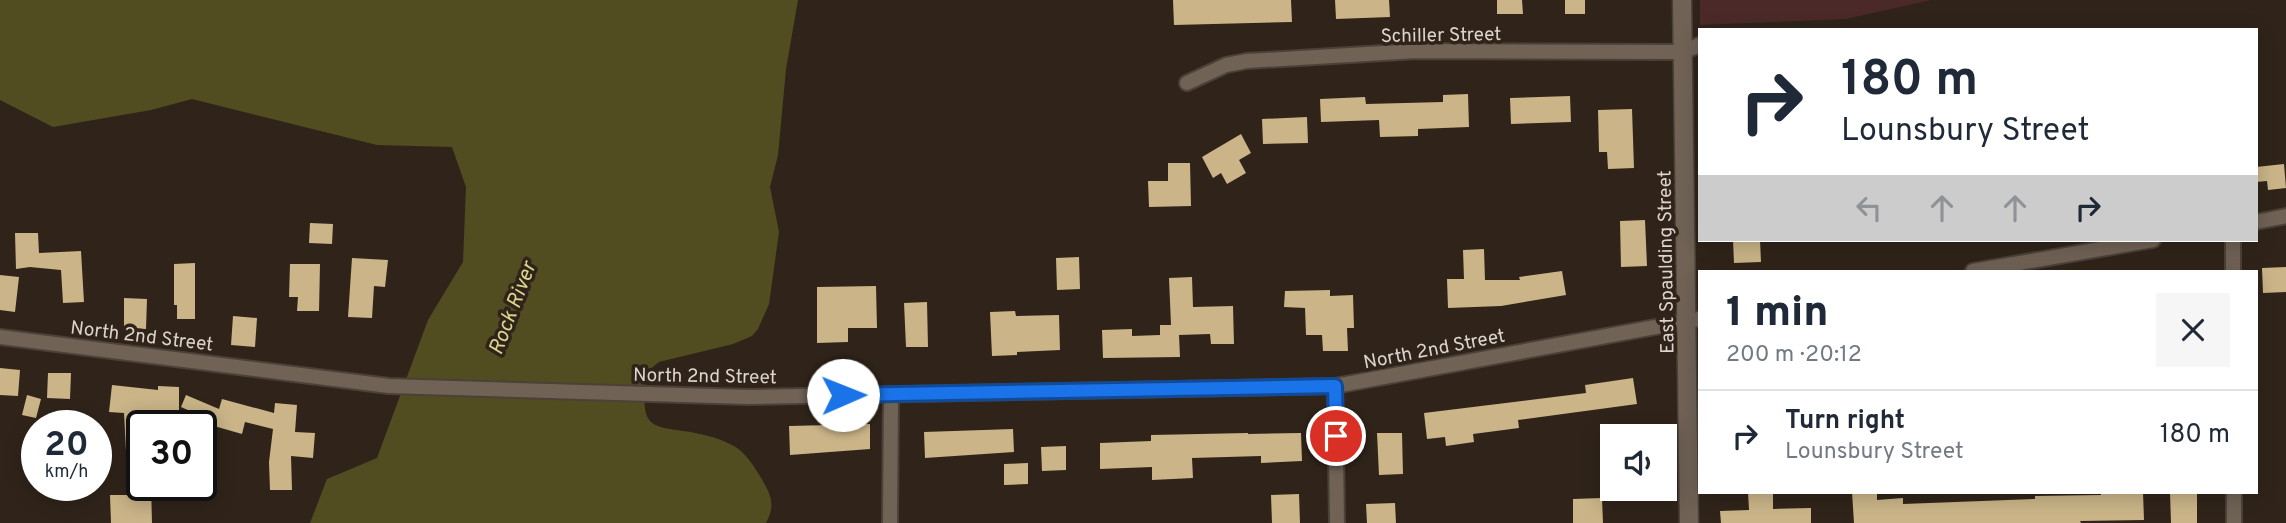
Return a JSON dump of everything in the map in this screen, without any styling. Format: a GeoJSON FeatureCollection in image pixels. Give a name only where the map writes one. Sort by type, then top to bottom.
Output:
{"type":"FeatureCollection","features":[{"type":"Feature","properties":{"kind":"street","name":"East Spaulding Street"},"geometry":{"type":"LineString","coordinates":[[1682,0],[1691,49],[1693,320],[1689,523]]}},
{"type":"Feature","properties":{"kind":"street","name":"Schiller Street"},"geometry":{"type":"LineString","coordinates":[[1187,83],[1226,65],[1260,60],[1417,51],[1691,49]]}},
{"type":"Feature","properties":{"kind":"street"},"geometry":{"type":"LineString","coordinates":[[2258,222],[2286,216]]}},
{"type":"Feature","properties":{"kind":"street"},"geometry":{"type":"LineString","coordinates":[[1979,270],[2141,242]]}},
{"type":"Feature","properties":{"kind":"street"},"geometry":{"type":"LineString","coordinates":[[2233,242],[2233,270]]}},
{"type":"Feature","properties":{"kind":"street","name":"North 2nd Street"},"geometry":{"type":"LineString","coordinates":[[0,337],[389,386],[747,397],[1335,386],[1693,320]]}},
{"type":"Feature","properties":{"kind":"street"},"geometry":{"type":"LineString","coordinates":[[1335,386],[1337,523]]}},
{"type":"Feature","properties":{"kind":"street"},"geometry":{"type":"LineString","coordinates":[[891,394],[891,523]]}},
{"type":"Feature","properties":{"kind":"street"},"geometry":{"type":"LineString","coordinates":[[2234,494],[2234,523]]}},
{"type":"Feature","properties":{"kind":"shaded area"},"geometry":{"type":"Polygon","coordinates":[[[1700,0],[1931,0],[1846,19],[1700,25],[1700,0]]]}},
{"type":"Feature","properties":{"kind":"water","name":"Rock River"},"geometry":{"type":"Polygon","coordinates":[[[0,0],[798,0],[786,69],[778,155],[770,187],[779,232],[769,304],[752,336],[733,344],[659,362],[651,369],[645,394],[646,413],[653,423],[719,439],[736,447],[746,456],[771,499],[766,523],[310,523],[327,479],[377,458],[428,320],[463,262],[466,187],[452,147],[377,145],[192,99],[151,110],[53,127],[0,100],[0,0]]]}},
{"type":"Feature","properties":{"kind":"building"},"geometry":{"type":"Polygon","coordinates":[[[1173,0],[1291,0],[1292,22],[1174,25],[1173,0]]]}},
{"type":"Feature","properties":{"kind":"building"},"geometry":{"type":"Polygon","coordinates":[[[1335,0],[1389,0],[1390,17],[1336,19],[1335,0]]]}},
{"type":"Feature","properties":{"kind":"building"},"geometry":{"type":"Polygon","coordinates":[[[1497,0],[1522,0],[1523,14],[1497,14],[1497,0]]]}},
{"type":"Feature","properties":{"kind":"building"},"geometry":{"type":"Polygon","coordinates":[[[1565,0],[1585,0],[1585,14],[1565,14],[1565,0]]]}},
{"type":"Feature","properties":{"kind":"building"},"geometry":{"type":"Polygon","coordinates":[[[1468,94],[1469,127],[1418,129],[1418,136],[1380,137],[1379,120],[1321,122],[1320,99],[1365,97],[1366,104],[1443,102],[1443,95],[1468,94]]]}},
{"type":"Feature","properties":{"kind":"building"},"geometry":{"type":"Polygon","coordinates":[[[1570,96],[1571,122],[1511,124],[1510,98],[1570,96]]]}},
{"type":"Feature","properties":{"kind":"building"},"geometry":{"type":"Polygon","coordinates":[[[1632,109],[1634,168],[1608,169],[1607,152],[1599,152],[1598,110],[1632,109]]]}},
{"type":"Feature","properties":{"kind":"building"},"geometry":{"type":"Polygon","coordinates":[[[1307,117],[1308,143],[1263,144],[1262,119],[1307,117]]]}},
{"type":"Feature","properties":{"kind":"building"},"geometry":{"type":"Polygon","coordinates":[[[1241,134],[1251,153],[1239,160],[1246,173],[1227,184],[1221,173],[1213,178],[1202,157],[1241,134]]]}},
{"type":"Feature","properties":{"kind":"building"},"geometry":{"type":"Polygon","coordinates":[[[1168,163],[1190,163],[1191,206],[1149,207],[1148,181],[1168,181],[1168,163]]]}},
{"type":"Feature","properties":{"kind":"building"},"geometry":{"type":"Polygon","coordinates":[[[2284,164],[2286,188],[2268,190],[2267,181],[2258,182],[2258,167],[2284,164]]]}},
{"type":"Feature","properties":{"kind":"building"},"geometry":{"type":"Polygon","coordinates":[[[1645,220],[1647,266],[1621,267],[1620,221],[1645,220]]]}},
{"type":"Feature","properties":{"kind":"building"},"geometry":{"type":"Polygon","coordinates":[[[310,223],[333,224],[332,244],[309,243],[310,223]]]}},
{"type":"Feature","properties":{"kind":"building"},"geometry":{"type":"Polygon","coordinates":[[[15,233],[38,233],[39,253],[81,251],[84,302],[63,303],[61,270],[30,267],[16,269],[15,233]]]}},
{"type":"Feature","properties":{"kind":"building"},"geometry":{"type":"Polygon","coordinates":[[[1733,242],[1760,242],[1761,262],[1734,263],[1733,242]]]}},
{"type":"Feature","properties":{"kind":"building"},"geometry":{"type":"Polygon","coordinates":[[[1484,249],[1485,280],[1520,280],[1519,277],[1562,271],[1566,295],[1501,306],[1448,308],[1447,279],[1464,279],[1463,250],[1484,249]]]}},
{"type":"Feature","properties":{"kind":"building"},"geometry":{"type":"Polygon","coordinates":[[[1079,257],[1080,289],[1057,290],[1056,258],[1079,257]]]}},
{"type":"Feature","properties":{"kind":"building"},"geometry":{"type":"Polygon","coordinates":[[[352,258],[388,260],[385,287],[374,286],[372,318],[348,317],[352,258]]]}},
{"type":"Feature","properties":{"kind":"building"},"geometry":{"type":"Polygon","coordinates":[[[195,263],[195,319],[177,319],[177,305],[174,305],[174,264],[195,263]]]}},
{"type":"Feature","properties":{"kind":"building"},"geometry":{"type":"Polygon","coordinates":[[[290,264],[320,264],[319,311],[297,311],[298,297],[289,297],[290,264]]]}},
{"type":"Feature","properties":{"kind":"building"},"geometry":{"type":"Polygon","coordinates":[[[2286,267],[2286,292],[2263,293],[2262,268],[2286,267]]]}},
{"type":"Feature","properties":{"kind":"building"},"geometry":{"type":"Polygon","coordinates":[[[0,275],[19,277],[15,312],[0,310],[0,275]]]}},
{"type":"Feature","properties":{"kind":"building"},"geometry":{"type":"Polygon","coordinates":[[[1192,277],[1193,307],[1233,306],[1234,344],[1211,344],[1210,334],[1179,335],[1180,357],[1103,358],[1102,330],[1132,329],[1132,336],[1160,335],[1160,325],[1171,325],[1169,278],[1192,277]]]}},
{"type":"Feature","properties":{"kind":"building"},"geometry":{"type":"Polygon","coordinates":[[[876,286],[877,328],[848,328],[848,342],[817,343],[817,287],[876,286]]]}},
{"type":"Feature","properties":{"kind":"building"},"geometry":{"type":"Polygon","coordinates":[[[1330,290],[1330,296],[1353,295],[1354,328],[1347,328],[1348,351],[1323,351],[1322,335],[1306,335],[1305,308],[1284,307],[1285,291],[1330,290]]]}},
{"type":"Feature","properties":{"kind":"building"},"geometry":{"type":"Polygon","coordinates":[[[124,298],[147,299],[146,329],[124,328],[124,298]]]}},
{"type":"Feature","properties":{"kind":"building"},"geometry":{"type":"Polygon","coordinates":[[[927,302],[928,347],[906,347],[904,303],[927,302]]]}},
{"type":"Feature","properties":{"kind":"building"},"geometry":{"type":"Polygon","coordinates":[[[1015,311],[1016,316],[1059,315],[1060,350],[992,356],[990,312],[1015,311]]]}},
{"type":"Feature","properties":{"kind":"building"},"geometry":{"type":"Polygon","coordinates":[[[233,316],[257,318],[255,347],[231,345],[233,316]]]}},
{"type":"Feature","properties":{"kind":"building"},"geometry":{"type":"Polygon","coordinates":[[[0,368],[20,370],[18,396],[0,395],[0,368]]]}},
{"type":"Feature","properties":{"kind":"building"},"geometry":{"type":"Polygon","coordinates":[[[48,373],[71,373],[70,399],[47,398],[48,373]]]}},
{"type":"Feature","properties":{"kind":"building"},"geometry":{"type":"Polygon","coordinates":[[[1633,378],[1637,404],[1518,420],[1519,428],[1473,434],[1474,442],[1446,446],[1445,437],[1427,439],[1424,413],[1586,393],[1585,385],[1633,378]]]}},
{"type":"Feature","properties":{"kind":"building"},"geometry":{"type":"Polygon","coordinates":[[[112,385],[158,390],[158,386],[179,387],[179,410],[126,410],[126,451],[124,413],[109,410],[112,385]]]}},
{"type":"Feature","properties":{"kind":"building"},"geometry":{"type":"Polygon","coordinates":[[[27,395],[41,399],[38,410],[23,410],[27,395]]]}},
{"type":"Feature","properties":{"kind":"building"},"geometry":{"type":"Polygon","coordinates":[[[186,395],[219,409],[222,399],[274,413],[275,403],[297,405],[295,432],[315,433],[313,458],[291,456],[292,490],[270,490],[269,462],[273,429],[245,422],[242,434],[217,427],[217,410],[188,410],[181,407],[186,395]]]}},
{"type":"Feature","properties":{"kind":"building"},"geometry":{"type":"Polygon","coordinates":[[[870,424],[870,449],[790,455],[789,426],[870,424]]]}},
{"type":"Feature","properties":{"kind":"building"},"geometry":{"type":"Polygon","coordinates":[[[1013,429],[1014,452],[925,458],[924,432],[1013,429]]]}},
{"type":"Feature","properties":{"kind":"building"},"geometry":{"type":"Polygon","coordinates":[[[1301,433],[1302,461],[1261,463],[1261,456],[1192,458],[1193,478],[1152,480],[1152,467],[1100,469],[1100,443],[1151,441],[1151,435],[1301,433]]]}},
{"type":"Feature","properties":{"kind":"building"},"geometry":{"type":"Polygon","coordinates":[[[1377,433],[1402,433],[1403,474],[1379,475],[1377,433]]]}},
{"type":"Feature","properties":{"kind":"building"},"geometry":{"type":"Polygon","coordinates":[[[1066,446],[1066,470],[1042,471],[1041,447],[1066,446]]]}},
{"type":"Feature","properties":{"kind":"building"},"geometry":{"type":"Polygon","coordinates":[[[1028,463],[1028,484],[1004,485],[1004,464],[1028,463]]]}},
{"type":"Feature","properties":{"kind":"building"},"geometry":{"type":"Polygon","coordinates":[[[1299,494],[1300,523],[1272,523],[1271,495],[1299,494]]]}},
{"type":"Feature","properties":{"kind":"building"},"geometry":{"type":"Polygon","coordinates":[[[1748,494],[1773,494],[1773,509],[1811,508],[1811,523],[1721,523],[1720,511],[1749,510],[1748,494]]]}},
{"type":"Feature","properties":{"kind":"building"},"geometry":{"type":"Polygon","coordinates":[[[1852,494],[1877,494],[1877,500],[1903,498],[1903,504],[2035,499],[2035,496],[2143,494],[2144,520],[2080,521],[2081,523],[1854,523],[1852,494]]]}},
{"type":"Feature","properties":{"kind":"building"},"geometry":{"type":"Polygon","coordinates":[[[2170,494],[2197,494],[2197,523],[2171,523],[2170,494]]]}},
{"type":"Feature","properties":{"kind":"building"},"geometry":{"type":"Polygon","coordinates":[[[112,495],[126,495],[126,501],[151,501],[152,523],[111,523],[112,495]]]}},
{"type":"Feature","properties":{"kind":"building"},"geometry":{"type":"Polygon","coordinates":[[[1600,498],[1603,523],[1573,523],[1573,499],[1600,498]]]}},
{"type":"Feature","properties":{"kind":"building"},"geometry":{"type":"Polygon","coordinates":[[[1395,503],[1396,523],[1367,523],[1366,504],[1395,503]]]}},
{"type":"Feature","properties":{"kind":"route"},"geometry":{"type":"LineString","coordinates":[[843,395],[1335,386],[1336,436]]}}]}
